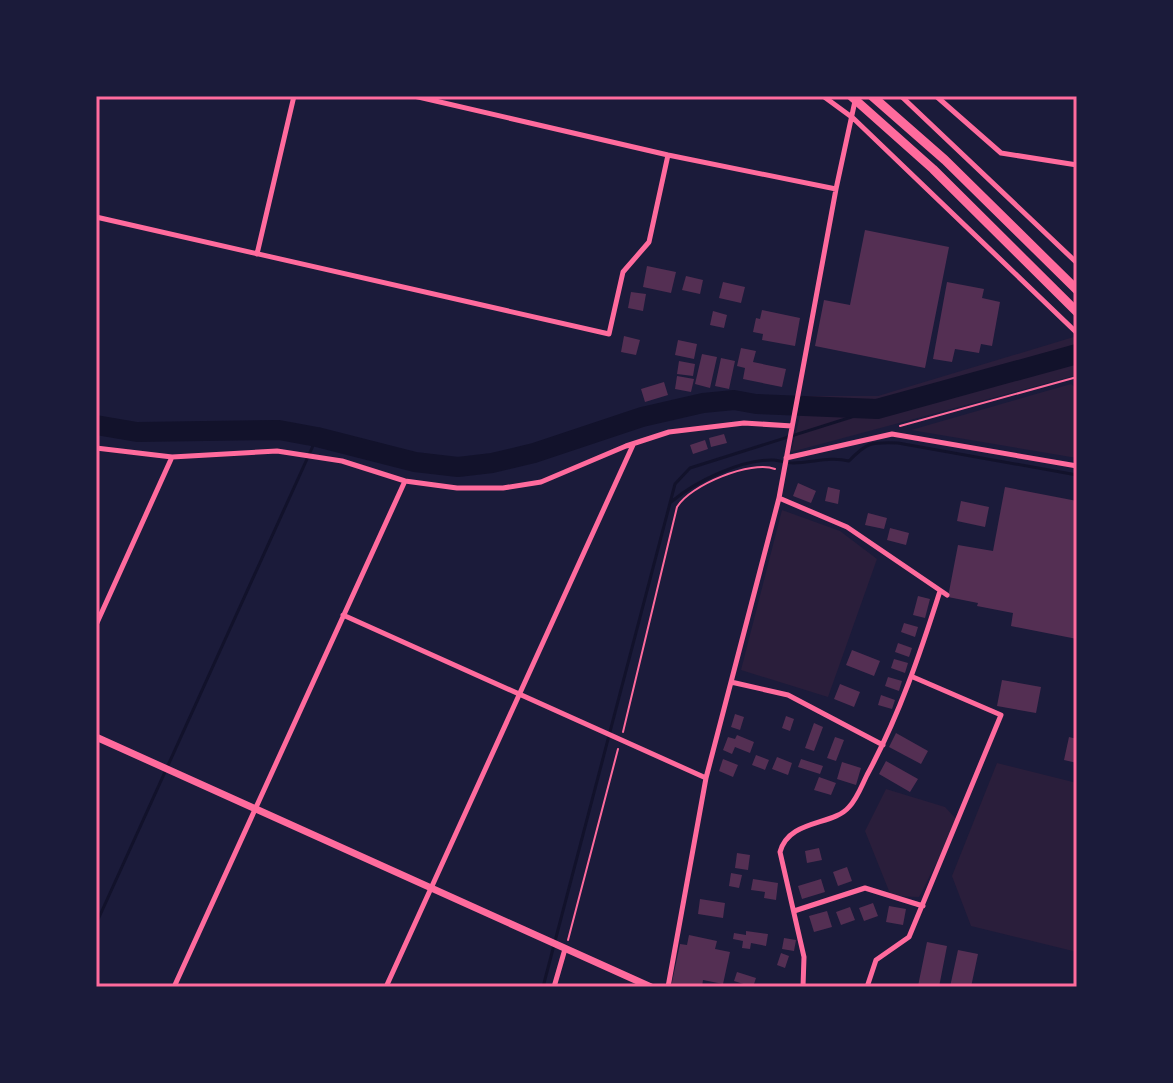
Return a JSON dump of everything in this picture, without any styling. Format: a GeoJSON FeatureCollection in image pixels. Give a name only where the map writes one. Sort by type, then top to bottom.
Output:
{"type":"FeatureCollection","features":[{"type":"Feature","properties":{"kind":"highway"},"geometry":{"type":"LineString","coordinates":[[853,96],[933,169],[1077,312]]}},
{"type":"Feature","properties":{"kind":"highway"},"geometry":{"type":"LineString","coordinates":[[872,96],[945,160],[1077,290]]}},
{"type":"Feature","properties":{"kind":"street"},"geometry":{"type":"LineString","coordinates":[[257,254],[294,96]]}},
{"type":"Feature","properties":{"kind":"street"},"geometry":{"type":"LineString","coordinates":[[414,96],[668,155],[836,189]]}},
{"type":"Feature","properties":{"kind":"street"},"geometry":{"type":"LineString","coordinates":[[823,96],[853,118],[1077,333]]}},
{"type":"Feature","properties":{"kind":"street"},"geometry":{"type":"LineString","coordinates":[[668,987],[706,778],[779,498],[836,189],[853,118],[853,96]]}},
{"type":"Feature","properties":{"kind":"street"},"geometry":{"type":"LineString","coordinates":[[901,96],[1077,263]]}},
{"type":"Feature","properties":{"kind":"street"},"geometry":{"type":"LineString","coordinates":[[936,96],[1001,153],[1077,165]]}},
{"type":"Feature","properties":{"kind":"street"},"geometry":{"type":"LineString","coordinates":[[96,217],[609,334],[623,272],[649,242],[668,155]]}},
{"type":"Feature","properties":{"kind":"street"},"geometry":{"type":"LineString","coordinates":[[96,448],[172,457],[277,451],[342,461],[405,481],[457,488],[541,482],[669,432],[744,423],[792,426]]}},
{"type":"Feature","properties":{"kind":"street"},"geometry":{"type":"LineString","coordinates":[[786,458],[892,434],[1077,466]]}},
{"type":"Feature","properties":{"kind":"street"},"geometry":{"type":"LineString","coordinates":[[386,987],[634,444]]}},
{"type":"Feature","properties":{"kind":"street"},"geometry":{"type":"LineString","coordinates":[[96,625],[172,457]]}},
{"type":"Feature","properties":{"kind":"street"},"geometry":{"type":"LineString","coordinates":[[174,987],[405,481]]}},
{"type":"Feature","properties":{"kind":"street"},"geometry":{"type":"LineString","coordinates":[[779,498],[847,527],[944,593],[913,677],[883,745],[848,809],[796,831],[783,842],[780,852],[804,957],[803,987]]}},
{"type":"Feature","properties":{"kind":"street"},"geometry":{"type":"LineString","coordinates":[[343,615],[706,778]]}},
{"type":"Feature","properties":{"kind":"street"},"geometry":{"type":"LineString","coordinates":[[867,987],[876,960],[909,937],[1001,715],[913,677]]}},
{"type":"Feature","properties":{"kind":"street"},"geometry":{"type":"LineString","coordinates":[[731,682],[788,695],[883,745]]}},
{"type":"Feature","properties":{"kind":"street"},"geometry":{"type":"LineString","coordinates":[[96,737],[651,987]]}},
{"type":"Feature","properties":{"kind":"street"},"geometry":{"type":"LineString","coordinates":[[794,911],[865,888],[923,906]]}},
{"type":"Feature","properties":{"kind":"street"},"geometry":{"type":"LineString","coordinates":[[554,987],[564,948]]}},
{"type":"Feature","properties":{"kind":"path"},"geometry":{"type":"LineString","coordinates":[[900,425],[1077,377]]}},
{"type":"Feature","properties":{"kind":"path"},"geometry":{"type":"LineString","coordinates":[[564,948],[677,507],[682,499],[701,485],[756,465],[784,472]]}},
{"type":"Feature","properties":{"kind":"shaded area"},"geometry":{"type":"Polygon","coordinates":[[[1077,336],[1077,375],[791,452],[805,396],[878,396],[1077,336]]]}},
{"type":"Feature","properties":{"kind":"shaded area"},"geometry":{"type":"Polygon","coordinates":[[[1071,384],[1077,389],[1077,458],[911,430],[1071,384]]]}},
{"type":"Feature","properties":{"kind":"shaded area"},"geometry":{"type":"Polygon","coordinates":[[[782,510],[840,531],[877,559],[828,697],[741,670],[782,510]]]}},
{"type":"Feature","properties":{"kind":"shaded area"},"geometry":{"type":"Polygon","coordinates":[[[997,763],[1077,783],[1077,952],[971,926],[952,876],[997,763]]]}},
{"type":"Feature","properties":{"kind":"shaded area"},"geometry":{"type":"Polygon","coordinates":[[[886,789],[945,807],[958,821],[919,897],[891,896],[865,831],[886,789]]]}},
{"type":"Feature","properties":{"kind":"building"},"geometry":{"type":"Polygon","coordinates":[[[865,230],[949,247],[925,368],[815,346],[824,300],[850,305],[865,230]]]}},
{"type":"Feature","properties":{"kind":"building"},"geometry":{"type":"Polygon","coordinates":[[[647,266],[676,272],[671,293],[643,287],[647,266]]]}},
{"type":"Feature","properties":{"kind":"building"},"geometry":{"type":"Polygon","coordinates":[[[686,276],[703,280],[700,294],[682,290],[686,276]]]}},
{"type":"Feature","properties":{"kind":"building"},"geometry":{"type":"Polygon","coordinates":[[[723,282],[745,287],[741,303],[719,298],[723,282]]]}},
{"type":"Feature","properties":{"kind":"building"},"geometry":{"type":"Polygon","coordinates":[[[947,282],[984,289],[982,298],[1000,302],[992,346],[981,344],[979,353],[955,349],[952,362],[933,359],[947,282]]]}},
{"type":"Feature","properties":{"kind":"building"},"geometry":{"type":"Polygon","coordinates":[[[631,292],[646,294],[643,311],[628,308],[631,292]]]}},
{"type":"Feature","properties":{"kind":"building"},"geometry":{"type":"Polygon","coordinates":[[[762,310],[800,318],[795,346],[762,340],[763,334],[753,332],[756,318],[760,319],[762,310]]]}},
{"type":"Feature","properties":{"kind":"building"},"geometry":{"type":"Polygon","coordinates":[[[713,311],[727,315],[724,328],[710,325],[713,311]]]}},
{"type":"Feature","properties":{"kind":"building"},"geometry":{"type":"Polygon","coordinates":[[[624,336],[640,340],[636,355],[621,352],[624,336]]]}},
{"type":"Feature","properties":{"kind":"building"},"geometry":{"type":"Polygon","coordinates":[[[678,340],[697,344],[694,359],[675,355],[678,340]]]}},
{"type":"Feature","properties":{"kind":"building"},"geometry":{"type":"Polygon","coordinates":[[[741,348],[756,351],[753,362],[786,369],[782,387],[743,379],[745,368],[737,366],[741,348]]]}},
{"type":"Feature","properties":{"kind":"building"},"geometry":{"type":"Polygon","coordinates":[[[702,354],[717,357],[710,388],[695,384],[702,354]]]}},
{"type":"Feature","properties":{"kind":"building"},"geometry":{"type":"Polygon","coordinates":[[[721,358],[735,361],[729,389],[715,386],[721,358]]]}},
{"type":"Feature","properties":{"kind":"building"},"geometry":{"type":"Polygon","coordinates":[[[679,361],[695,364],[693,376],[677,374],[679,361]]]}},
{"type":"Feature","properties":{"kind":"building"},"geometry":{"type":"Polygon","coordinates":[[[677,376],[694,379],[691,392],[675,389],[677,376]]]}},
{"type":"Feature","properties":{"kind":"building"},"geometry":{"type":"Polygon","coordinates":[[[664,382],[668,395],[645,402],[641,389],[664,382]]]}},
{"type":"Feature","properties":{"kind":"building"},"geometry":{"type":"Polygon","coordinates":[[[724,434],[727,443],[711,447],[709,438],[724,434]]]}},
{"type":"Feature","properties":{"kind":"building"},"geometry":{"type":"Polygon","coordinates":[[[705,440],[708,449],[693,454],[690,445],[705,440]]]}},
{"type":"Feature","properties":{"kind":"building"},"geometry":{"type":"Polygon","coordinates":[[[798,483],[816,491],[811,503],[793,496],[798,483]]]}},
{"type":"Feature","properties":{"kind":"building"},"geometry":{"type":"Polygon","coordinates":[[[828,487],[840,490],[838,504],[825,501],[828,487]]]}},
{"type":"Feature","properties":{"kind":"building"},"geometry":{"type":"Polygon","coordinates":[[[1005,487],[1077,501],[1077,639],[1011,626],[1013,613],[948,597],[958,545],[993,551],[1005,487]]]}},
{"type":"Feature","properties":{"kind":"building"},"geometry":{"type":"Polygon","coordinates":[[[961,501],[989,507],[985,527],[957,521],[961,501]]]}},
{"type":"Feature","properties":{"kind":"building"},"geometry":{"type":"Polygon","coordinates":[[[868,513],[887,518],[884,529],[865,525],[868,513]]]}},
{"type":"Feature","properties":{"kind":"building"},"geometry":{"type":"Polygon","coordinates":[[[890,528],[909,533],[906,545],[887,540],[890,528]]]}},
{"type":"Feature","properties":{"kind":"building"},"geometry":{"type":"Polygon","coordinates":[[[918,596],[930,599],[925,618],[913,615],[918,596]]]}},
{"type":"Feature","properties":{"kind":"building"},"geometry":{"type":"Polygon","coordinates":[[[904,623],[918,627],[915,637],[901,632],[904,623]]]}},
{"type":"Feature","properties":{"kind":"building"},"geometry":{"type":"Polygon","coordinates":[[[898,643],[912,648],[909,657],[895,652],[898,643]]]}},
{"type":"Feature","properties":{"kind":"building"},"geometry":{"type":"Polygon","coordinates":[[[852,650],[880,661],[874,676],[846,665],[852,650]]]}},
{"type":"Feature","properties":{"kind":"building"},"geometry":{"type":"Polygon","coordinates":[[[894,659],[908,663],[905,673],[891,668],[894,659]]]}},
{"type":"Feature","properties":{"kind":"building"},"geometry":{"type":"Polygon","coordinates":[[[888,677],[902,681],[899,691],[885,686],[888,677]]]}},
{"type":"Feature","properties":{"kind":"building"},"geometry":{"type":"Polygon","coordinates":[[[1002,680],[1041,687],[1036,713],[997,706],[1002,680]]]}},
{"type":"Feature","properties":{"kind":"building"},"geometry":{"type":"Polygon","coordinates":[[[840,684],[860,692],[854,707],[834,699],[840,684]]]}},
{"type":"Feature","properties":{"kind":"building"},"geometry":{"type":"Polygon","coordinates":[[[881,695],[895,700],[892,709],[878,705],[881,695]]]}},
{"type":"Feature","properties":{"kind":"building"},"geometry":{"type":"Polygon","coordinates":[[[735,714],[744,717],[740,730],[731,727],[735,714]]]}},
{"type":"Feature","properties":{"kind":"building"},"geometry":{"type":"Polygon","coordinates":[[[786,716],[794,719],[790,731],[782,728],[786,716]]]}},
{"type":"Feature","properties":{"kind":"building"},"geometry":{"type":"Polygon","coordinates":[[[814,723],[823,727],[814,751],[805,748],[814,723]]]}},
{"type":"Feature","properties":{"kind":"building"},"geometry":{"type":"Polygon","coordinates":[[[896,733],[928,751],[921,764],[889,747],[896,733]]]}},
{"type":"Feature","properties":{"kind":"building"},"geometry":{"type":"Polygon","coordinates":[[[737,735],[754,742],[750,753],[735,747],[732,754],[723,750],[728,737],[735,739],[737,735]]]}},
{"type":"Feature","properties":{"kind":"building"},"geometry":{"type":"Polygon","coordinates":[[[835,737],[844,740],[836,761],[827,758],[835,737]]]}},
{"type":"Feature","properties":{"kind":"building"},"geometry":{"type":"Polygon","coordinates":[[[1069,737],[1077,739],[1077,763],[1064,760],[1069,737]]]}},
{"type":"Feature","properties":{"kind":"building"},"geometry":{"type":"Polygon","coordinates":[[[756,755],[769,760],[765,770],[752,765],[756,755]]]}},
{"type":"Feature","properties":{"kind":"building"},"geometry":{"type":"Polygon","coordinates":[[[777,757],[792,763],[788,775],[772,769],[777,757]]]}},
{"type":"Feature","properties":{"kind":"building"},"geometry":{"type":"Polygon","coordinates":[[[723,759],[738,765],[733,777],[719,771],[723,759]]]}},
{"type":"Feature","properties":{"kind":"building"},"geometry":{"type":"Polygon","coordinates":[[[801,759],[823,766],[820,774],[798,767],[801,759]]]}},
{"type":"Feature","properties":{"kind":"building"},"geometry":{"type":"Polygon","coordinates":[[[886,761],[918,779],[910,792],[879,774],[886,761]]]}},
{"type":"Feature","properties":{"kind":"building"},"geometry":{"type":"Polygon","coordinates":[[[842,762],[861,768],[856,785],[837,779],[842,762]]]}},
{"type":"Feature","properties":{"kind":"building"},"geometry":{"type":"Polygon","coordinates":[[[819,777],[836,783],[831,795],[814,790],[819,777]]]}},
{"type":"Feature","properties":{"kind":"building"},"geometry":{"type":"Polygon","coordinates":[[[819,848],[822,860],[807,863],[805,851],[819,848]]]}},
{"type":"Feature","properties":{"kind":"building"},"geometry":{"type":"Polygon","coordinates":[[[737,853],[750,855],[748,870],[735,868],[737,853]]]}},
{"type":"Feature","properties":{"kind":"building"},"geometry":{"type":"Polygon","coordinates":[[[847,867],[852,881],[838,886],[833,872],[847,867]]]}},
{"type":"Feature","properties":{"kind":"building"},"geometry":{"type":"Polygon","coordinates":[[[731,873],[742,875],[739,888],[729,886],[731,873]]]}},
{"type":"Feature","properties":{"kind":"building"},"geometry":{"type":"Polygon","coordinates":[[[753,879],[778,883],[776,900],[764,898],[765,892],[751,890],[753,879]]]}},
{"type":"Feature","properties":{"kind":"building"},"geometry":{"type":"Polygon","coordinates":[[[821,879],[825,892],[802,899],[798,886],[821,879]]]}},
{"type":"Feature","properties":{"kind":"building"},"geometry":{"type":"Polygon","coordinates":[[[700,899],[725,903],[723,918],[698,914],[700,899]]]}},
{"type":"Feature","properties":{"kind":"building"},"geometry":{"type":"Polygon","coordinates":[[[873,903],[878,916],[864,921],[859,908],[873,903]]]}},
{"type":"Feature","properties":{"kind":"building"},"geometry":{"type":"Polygon","coordinates":[[[889,906],[906,909],[903,925],[886,922],[889,906]]]}},
{"type":"Feature","properties":{"kind":"building"},"geometry":{"type":"Polygon","coordinates":[[[850,907],[855,920],[841,925],[836,912],[850,907]]]}},
{"type":"Feature","properties":{"kind":"building"},"geometry":{"type":"Polygon","coordinates":[[[827,911],[832,927],[814,932],[809,916],[827,911]]]}},
{"type":"Feature","properties":{"kind":"building"},"geometry":{"type":"Polygon","coordinates":[[[746,931],[768,934],[766,946],[751,943],[750,949],[742,948],[743,941],[733,939],[734,933],[746,935],[746,931]]]}},
{"type":"Feature","properties":{"kind":"building"},"geometry":{"type":"Polygon","coordinates":[[[689,935],[717,941],[715,949],[730,952],[723,984],[703,980],[702,987],[671,987],[680,944],[687,945],[689,935]]]}},
{"type":"Feature","properties":{"kind":"building"},"geometry":{"type":"Polygon","coordinates":[[[784,938],[796,940],[794,951],[782,949],[784,938]]]}},
{"type":"Feature","properties":{"kind":"building"},"geometry":{"type":"Polygon","coordinates":[[[927,942],[947,946],[939,987],[918,986],[927,942]]]}},
{"type":"Feature","properties":{"kind":"building"},"geometry":{"type":"Polygon","coordinates":[[[958,950],[978,954],[971,987],[950,987],[958,950]]]}},
{"type":"Feature","properties":{"kind":"building"},"geometry":{"type":"Polygon","coordinates":[[[781,953],[789,956],[785,968],[777,965],[781,953]]]}},
{"type":"Feature","properties":{"kind":"building"},"geometry":{"type":"Polygon","coordinates":[[[737,972],[756,978],[753,987],[734,981],[737,972]]]}},
{"type":"Feature","properties":{"kind":"waterway"},"geometry":{"type":"LineString","coordinates":[[96,425],[137,432],[279,430],[415,462],[458,467],[534,453],[642,417],[703,403],[734,400],[756,404],[877,409],[1077,354]]}},
{"type":"Feature","properties":{"kind":"waterway"},"geometry":{"type":"LineString","coordinates":[[543,987],[675,484],[690,468],[877,409]]}},
{"type":"Feature","properties":{"kind":"waterway"},"geometry":{"type":"LineString","coordinates":[[96,924],[317,437]]}},
{"type":"Feature","properties":{"kind":"waterway"},"geometry":{"type":"LineString","coordinates":[[671,502],[706,479],[748,463],[774,460],[793,463],[828,459],[849,461],[870,444],[881,443],[898,443],[1077,475]]}}]}
